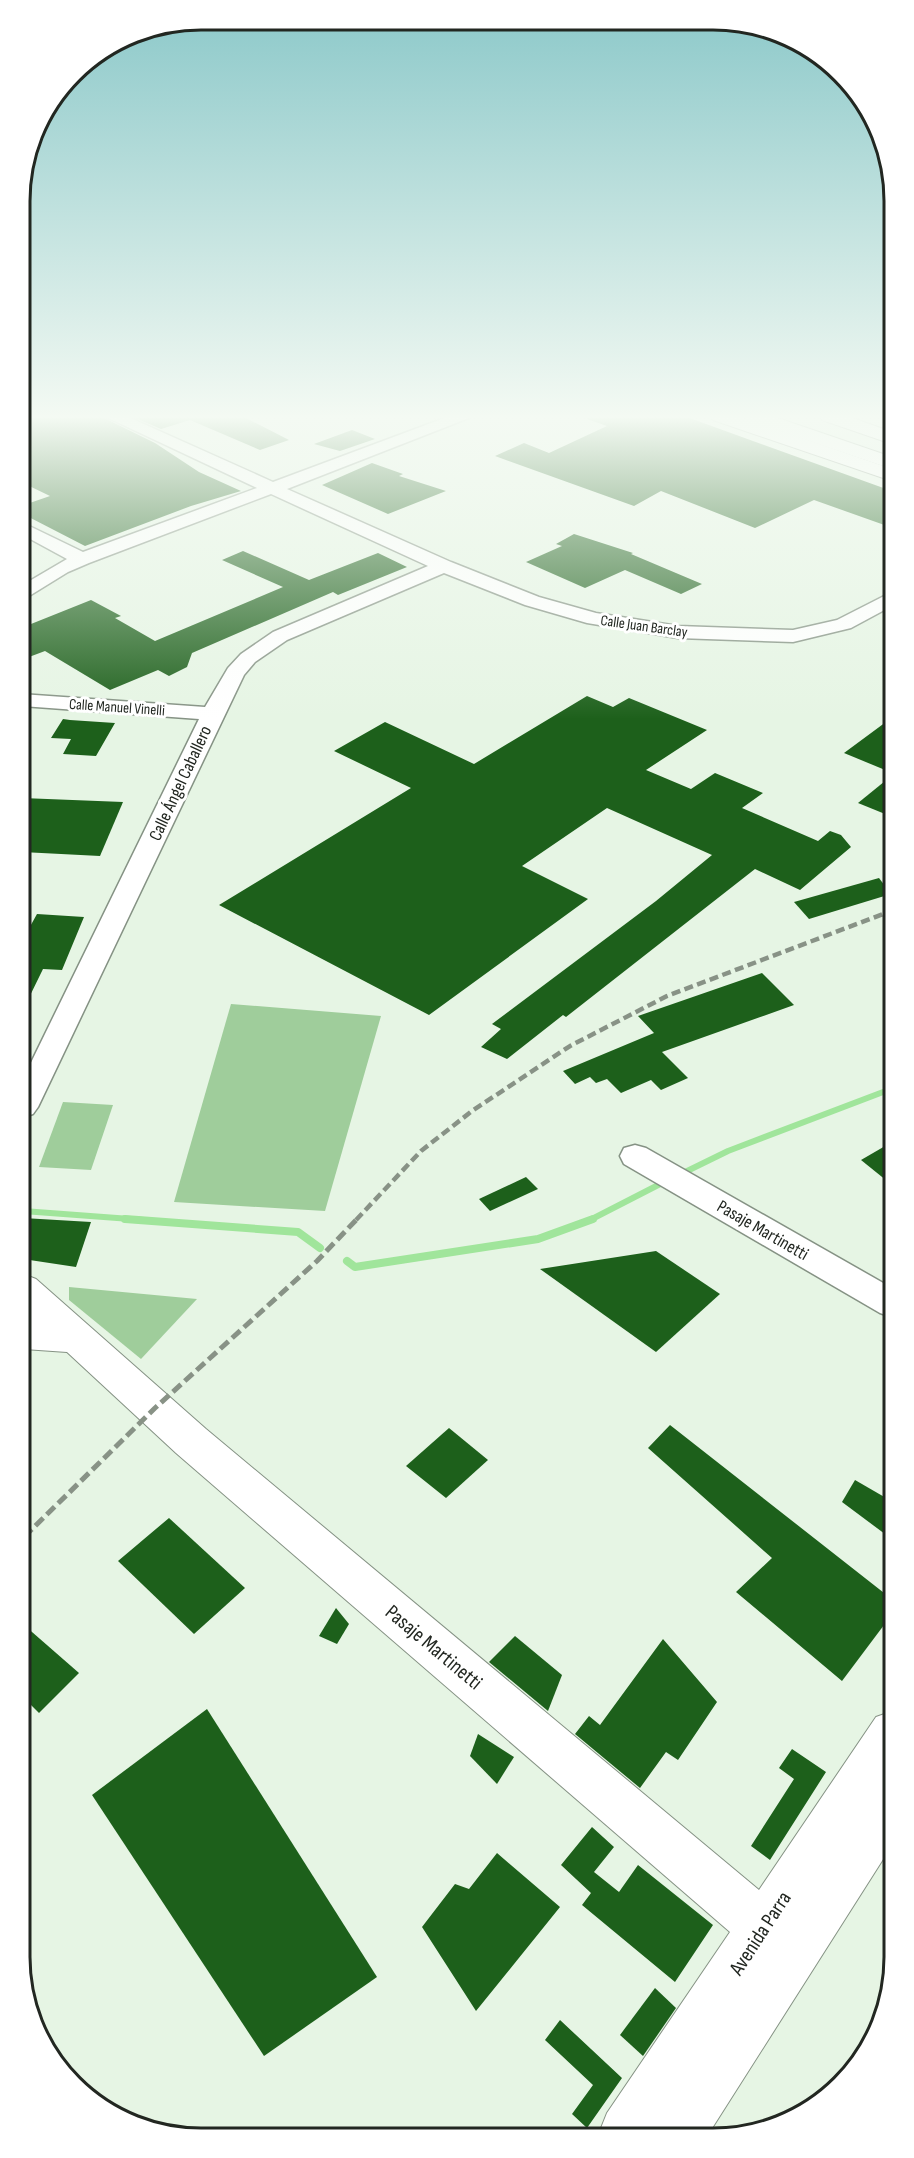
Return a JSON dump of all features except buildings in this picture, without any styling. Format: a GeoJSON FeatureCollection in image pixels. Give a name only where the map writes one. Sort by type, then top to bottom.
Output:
{"type":"FeatureCollection","features":[{"type":"Feature","properties":{"kind":"main road","name":"Pasaje Martinetti"},"geometry":{"type":"LineString","coordinates":[[30,1295],[191,1441],[778,1940]]}},
{"type":"Feature","properties":{"kind":"main road"},"geometry":{"type":"LineString","coordinates":[[30,1334],[80,1338]]}},
{"type":"Feature","properties":{"kind":"main road","name":"Avenida Parra"},"geometry":{"type":"LineString","coordinates":[[679,2128],[778,1940],[884,1750]]}},
{"type":"Feature","properties":{"kind":"main road","name":"Avenida Parra"},"geometry":{"type":"LineString","coordinates":[[631,2128],[884,1809]]}},
{"type":"Feature","properties":{"kind":"street"},"geometry":{"type":"LineString","coordinates":[[30,589],[61,568],[81,558],[192,517]]}},
{"type":"Feature","properties":{"kind":"street","name":"Calle Juan Barclay"},"geometry":{"type":"LineString","coordinates":[[334,517],[444,566],[532,601],[594,619],[632,626],[678,632],[769,637],[820,631],[850,621],[884,602]]}},
{"type":"Feature","properties":{"kind":"street"},"geometry":{"type":"LineString","coordinates":[[30,532],[81,558]]}},
{"type":"Feature","properties":{"kind":"street","name":"Calle Ángel Caballero"},"geometry":{"type":"LineString","coordinates":[[30,1093],[132,886],[212,714],[235,672],[262,646],[302,625],[444,566]]}},
{"type":"Feature","properties":{"kind":"street","name":"Calle Manuel Vinelli"},"geometry":{"type":"LineString","coordinates":[[30,701],[212,714]]}},
{"type":"Feature","properties":{"kind":"street","name":"Pasaje Martinetti"},"geometry":{"type":"LineString","coordinates":[[647,1163],[884,1299]]}},
{"type":"Feature","properties":{"kind":"green space"},"geometry":{"type":"Polygon","coordinates":[[[231,1004],[381,1016],[325,1211],[174,1202],[231,1004]]]}},
{"type":"Feature","properties":{"kind":"green space"},"geometry":{"type":"Polygon","coordinates":[[[63,1102],[113,1105],[91,1170],[39,1167],[63,1102]]]}},
{"type":"Feature","properties":{"kind":"green space"},"geometry":{"type":"Polygon","coordinates":[[[69,1287],[197,1299],[141,1359],[69,1300],[69,1287]]]}},
{"type":"Feature","properties":{"kind":"waterway"},"geometry":{"type":"LineString","coordinates":[[681,1174],[728,1151],[884,1092]]}},
{"type":"Feature","properties":{"kind":"waterway"},"geometry":{"type":"LineString","coordinates":[[590,1220],[666,1181]]}},
{"type":"Feature","properties":{"kind":"waterway"},"geometry":{"type":"LineString","coordinates":[[30,1212],[144,1220]]}},
{"type":"Feature","properties":{"kind":"waterway"},"geometry":{"type":"LineString","coordinates":[[125,1219],[298,1232],[320,1248]]}},
{"type":"Feature","properties":{"kind":"waterway"},"geometry":{"type":"LineString","coordinates":[[347,1261],[355,1267],[538,1239],[593,1219]]}},
{"type":"Feature","properties":{"kind":"railway"},"geometry":{"type":"LineString","coordinates":[[356,1220],[421,1151],[472,1111],[570,1046],[667,996],[884,914]]}},
{"type":"Feature","properties":{"kind":"railway"},"geometry":{"type":"LineString","coordinates":[[30,1531],[155,1408],[317,1261],[357,1219]]}}]}
